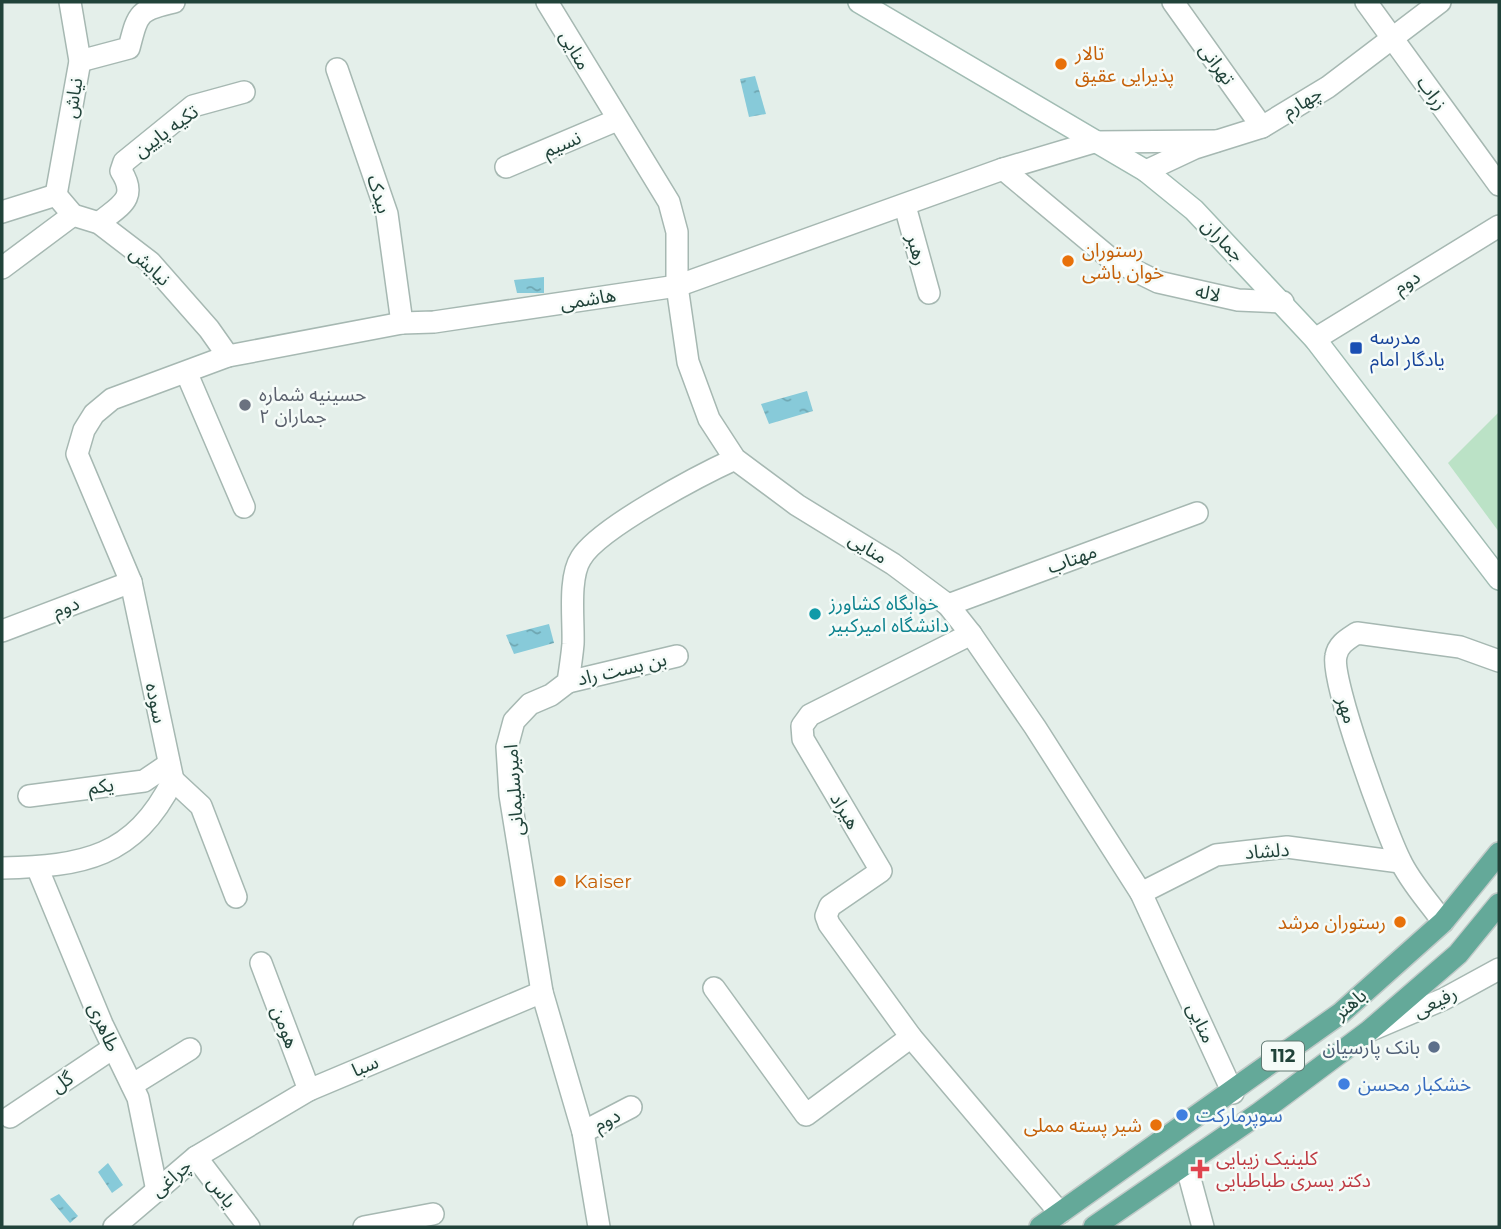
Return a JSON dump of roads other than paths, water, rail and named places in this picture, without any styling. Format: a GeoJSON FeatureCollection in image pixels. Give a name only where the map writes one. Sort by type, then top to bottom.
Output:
{"type":"FeatureCollection","features":[{"type":"Feature","properties":{"kind":"main road","name":"باهنر"},"geometry":{"type":"LineString","coordinates":[[1040,1227],[1233,1093],[1341,1013],[1443,922],[1499,853]]}},
{"type":"Feature","properties":{"kind":"main road","name":"باهنر"},"geometry":{"type":"LineString","coordinates":[[1094,1227],[1369,1031],[1458,954],[1499,904]]}},
{"type":"Feature","properties":{"kind":"street","name":"نیاش"},"geometry":{"type":"LineString","coordinates":[[56,195],[80,61],[70,2]]}},
{"type":"Feature","properties":{"kind":"street"},"geometry":{"type":"LineString","coordinates":[[80,61],[129,48],[138,16],[148,8],[174,2]]}},
{"type":"Feature","properties":{"kind":"street","name":"منایی"},"geometry":{"type":"LineString","coordinates":[[547,2],[669,202],[677,232],[677,286],[688,362],[709,418],[735,459],[797,505],[893,564],[948,605],[971,634],[1035,727],[1141,893],[1233,1093]]}},
{"type":"Feature","properties":{"kind":"street","name":"جماران"},"geometry":{"type":"LineString","coordinates":[[859,2],[1146,171],[1194,210],[1315,339],[1499,579]]}},
{"type":"Feature","properties":{"kind":"street","name":"تهرانی"},"geometry":{"type":"LineString","coordinates":[[1173,2],[1262,127]]}},
{"type":"Feature","properties":{"kind":"street","name":"زراب"},"geometry":{"type":"LineString","coordinates":[[1366,2],[1499,185]]}},
{"type":"Feature","properties":{"kind":"street","name":"چهارم"},"geometry":{"type":"LineString","coordinates":[[1146,171],[1216,141],[1262,127],[1328,87],[1440,2]]}},
{"type":"Feature","properties":{"kind":"street","name":"بیدک"},"geometry":{"type":"LineString","coordinates":[[337,69],[387,214],[402,323]]}},
{"type":"Feature","properties":{"kind":"street","name":"تکیه پایین"},"geometry":{"type":"LineString","coordinates":[[99,223],[129,193],[129,184],[121,171],[124,162],[193,106],[244,92]]}},
{"type":"Feature","properties":{"kind":"street","name":"نسیم"},"geometry":{"type":"LineString","coordinates":[[506,167],[617,120]]}},
{"type":"Feature","properties":{"kind":"street","name":"هاشمی"},"geometry":{"type":"LineString","coordinates":[[84,430],[94,414],[113,399],[187,374],[228,356],[402,323],[435,322],[677,286],[1003,169],[1094,142],[1216,141]]}},
{"type":"Feature","properties":{"kind":"street","name":"لاله"},"geometry":{"type":"LineString","coordinates":[[1003,169],[1111,259],[1158,282],[1238,300],[1283,302]]}},
{"type":"Feature","properties":{"kind":"street"},"geometry":{"type":"LineString","coordinates":[[2,212],[56,195],[73,215],[2,268]]}},
{"type":"Feature","properties":{"kind":"street","name":"رهبر"},"geometry":{"type":"LineString","coordinates":[[905,206],[929,293]]}},
{"type":"Feature","properties":{"kind":"street","name":"نیایش"},"geometry":{"type":"LineString","coordinates":[[73,215],[99,223],[150,262],[209,328],[228,356]]}},
{"type":"Feature","properties":{"kind":"street","name":"دوم"},"geometry":{"type":"LineString","coordinates":[[1315,339],[1499,226]]}},
{"type":"Feature","properties":{"kind":"street"},"geometry":{"type":"LineString","coordinates":[[187,374],[244,507]]}},
{"type":"Feature","properties":{"kind":"street","name":"سوده"},"geometry":{"type":"LineString","coordinates":[[84,430],[77,454],[131,582],[171,772]]}},
{"type":"Feature","properties":{"kind":"street"},"geometry":{"type":"LineString","coordinates":[[568,681],[573,646],[573,590],[580,559],[599,540],[687,482],[735,459]]}},
{"type":"Feature","properties":{"kind":"street","name":"مهتاب"},"geometry":{"type":"LineString","coordinates":[[948,605],[1197,513]]}},
{"type":"Feature","properties":{"kind":"street","name":"دوم"},"geometry":{"type":"LineString","coordinates":[[2,631],[131,582]]}},
{"type":"Feature","properties":{"kind":"street","name":"مهر"},"geometry":{"type":"LineString","coordinates":[[1443,922],[1400,862],[1337,677],[1335,656],[1342,643],[1357,633],[1461,647],[1499,661]]}},
{"type":"Feature","properties":{"kind":"street","name":"هیراد"},"geometry":{"type":"LineString","coordinates":[[971,634],[810,715],[802,726],[803,739],[881,871],[830,905],[826,916],[828,924],[911,1037],[1060,1213]]}},
{"type":"Feature","properties":{"kind":"street","name":"بن بست راد"},"geometry":{"type":"LineString","coordinates":[[568,681],[677,656]]}},
{"type":"Feature","properties":{"kind":"street","name":"امیرسلیمانی"},"geometry":{"type":"LineString","coordinates":[[568,681],[551,695],[530,704],[514,721],[507,747],[510,795],[542,992],[583,1132],[599,1227]]}},
{"type":"Feature","properties":{"kind":"street"},"geometry":{"type":"LineString","coordinates":[[2,868],[37,867],[102,856],[143,829],[171,772],[201,806],[236,897]]}},
{"type":"Feature","properties":{"kind":"street","name":"یکم"},"geometry":{"type":"LineString","coordinates":[[29,796],[144,781],[171,772]]}},
{"type":"Feature","properties":{"kind":"street","name":"دلشاد"},"geometry":{"type":"LineString","coordinates":[[1141,893],[1216,855],[1240,852],[1287,847],[1400,862]]}},
{"type":"Feature","properties":{"kind":"street","name":"طاهری"},"geometry":{"type":"LineString","coordinates":[[37,867],[113,1048],[138,1098],[157,1191]]}},
{"type":"Feature","properties":{"kind":"street","name":"هومن"},"geometry":{"type":"LineString","coordinates":[[261,963],[309,1090]]}},
{"type":"Feature","properties":{"kind":"street","name":"رفیعی"},"geometry":{"type":"LineString","coordinates":[[1369,1031],[1433,1004],[1499,969]]}},
{"type":"Feature","properties":{"kind":"street"},"geometry":{"type":"LineString","coordinates":[[714,988],[806,1115],[911,1037]]}},
{"type":"Feature","properties":{"kind":"street","name":"سبا"},"geometry":{"type":"LineString","coordinates":[[196,1157],[309,1090],[542,992]]}},
{"type":"Feature","properties":{"kind":"street","name":"گل"},"geometry":{"type":"LineString","coordinates":[[10,1117],[113,1048]]}},
{"type":"Feature","properties":{"kind":"street"},"geometry":{"type":"LineString","coordinates":[[132,1085],[190,1049]]}},
{"type":"Feature","properties":{"kind":"street","name":"دوم"},"geometry":{"type":"LineString","coordinates":[[583,1132],[631,1107]]}},
{"type":"Feature","properties":{"kind":"street","name":"چراغی"},"geometry":{"type":"LineString","coordinates":[[114,1227],[196,1157]]}},
{"type":"Feature","properties":{"kind":"street","name":"یاس"},"geometry":{"type":"LineString","coordinates":[[196,1157],[248,1227]]}},
{"type":"Feature","properties":{"kind":"street"},"geometry":{"type":"LineString","coordinates":[[1186,1164],[1203,1227]]}},
{"type":"Feature","properties":{"kind":"street"},"geometry":{"type":"LineString","coordinates":[[364,1227],[433,1214]]}},
{"type":"Feature","properties":{"kind":"water"},"geometry":{"type":"Polygon","coordinates":[[[755,76],[766,114],[749,117],[740,79],[755,76]]]}},
{"type":"Feature","properties":{"kind":"water"},"geometry":{"type":"Polygon","coordinates":[[[544,277],[544,293],[517,293],[514,280],[544,277]]]}},
{"type":"Feature","properties":{"kind":"water"},"geometry":{"type":"Polygon","coordinates":[[[807,391],[813,411],[769,424],[761,404],[807,391]]]}},
{"type":"Feature","properties":{"kind":"water"},"geometry":{"type":"Polygon","coordinates":[[[549,624],[554,643],[514,654],[506,635],[549,624]]]}},
{"type":"Feature","properties":{"kind":"water"},"geometry":{"type":"Polygon","coordinates":[[[108,1163],[123,1185],[112,1193],[98,1172],[108,1163]]]}},
{"type":"Feature","properties":{"kind":"water"},"geometry":{"type":"Polygon","coordinates":[[[59,1194],[78,1216],[70,1223],[50,1199],[59,1194]]]}},
{"type":"Feature","properties":{"kind":"place","name":"تالار پذیرایی عقیق"},"geometry":{"type":"Point","coordinates":[1061,64]}},
{"type":"Feature","properties":{"kind":"place","name":"رستوران خوان باشی"},"geometry":{"type":"Point","coordinates":[1068,261]}},
{"type":"Feature","properties":{"kind":"place","name":"مدرسه یادگار امام"},"geometry":{"type":"Point","coordinates":[1356,348]}},
{"type":"Feature","properties":{"kind":"place","name":"حسینیه شماره ۲ جماران"},"geometry":{"type":"Point","coordinates":[245,405]}},
{"type":"Feature","properties":{"kind":"place","name":"خوابگاه کشاورز دانشگاه امیرکبیر"},"geometry":{"type":"Point","coordinates":[815,614]}},
{"type":"Feature","properties":{"kind":"place","name":"Kaiser"},"geometry":{"type":"Point","coordinates":[560,881]}},
{"type":"Feature","properties":{"kind":"place","name":"رستوران مرشد"},"geometry":{"type":"Point","coordinates":[1400,922]}},
{"type":"Feature","properties":{"kind":"place","name":"بانک پارسیان"},"geometry":{"type":"Point","coordinates":[1434,1047]}},
{"type":"Feature","properties":{"kind":"place","name":"خشکبار محسن"},"geometry":{"type":"Point","coordinates":[1344,1084]}},
{"type":"Feature","properties":{"kind":"place","name":"سوپرمارکت"},"geometry":{"type":"Point","coordinates":[1182,1115]}},
{"type":"Feature","properties":{"kind":"place","name":"شیر پسته مملی"},"geometry":{"type":"Point","coordinates":[1156,1125]}},
{"type":"Feature","properties":{"kind":"place","name":"کلینیک زیبایی دکتر یسری طباطبایی"},"geometry":{"type":"Point","coordinates":[1200,1169]}}]}
